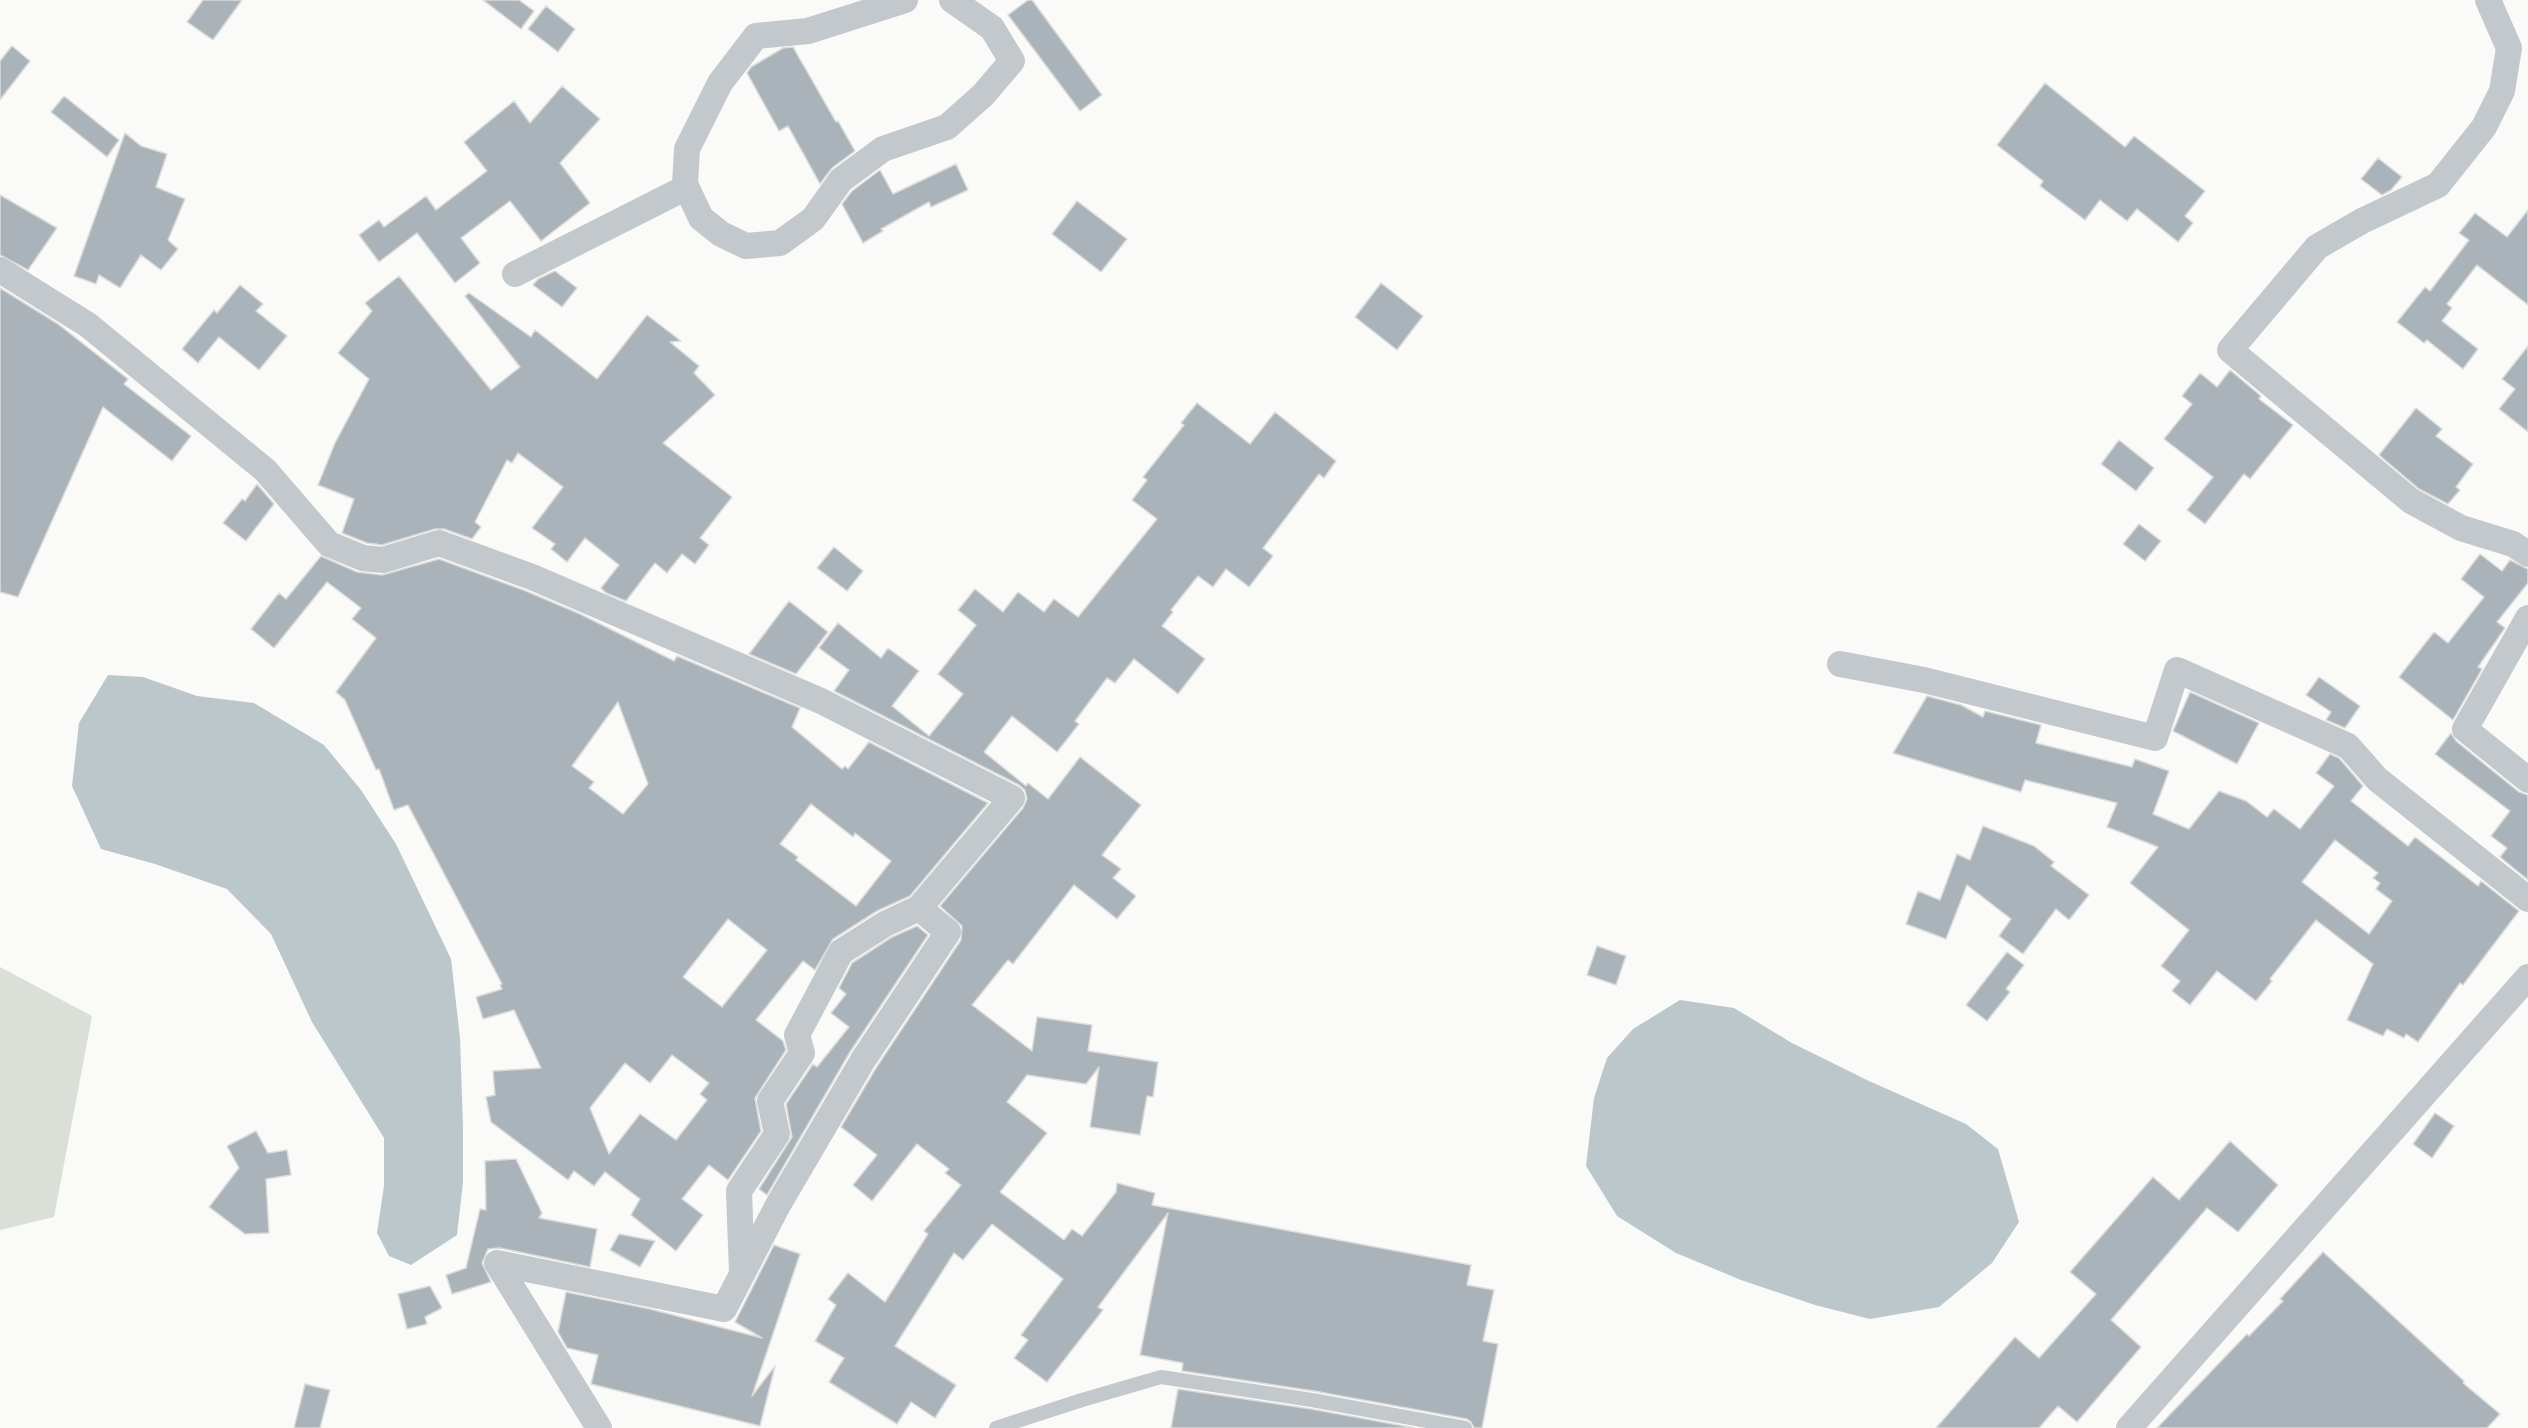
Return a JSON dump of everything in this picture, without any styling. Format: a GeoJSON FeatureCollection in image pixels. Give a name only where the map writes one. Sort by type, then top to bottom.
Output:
{"type":"FeatureCollection","features":[{"type":"Feature","properties":{"kind":"street"},"geometry":{"type":"LineString","coordinates":[[515,274],[685,188],[687,149],[720,83],[756,36],[808,31],[905,0]]}},
{"type":"Feature","properties":{"kind":"street"},"geometry":{"type":"LineString","coordinates":[[685,184],[701,218],[721,234],[746,246],[780,243],[813,219],[841,180],[883,149],[947,127],[983,95],[1012,60],[992,28],[952,0]]}},
{"type":"Feature","properties":{"kind":"street"},"geometry":{"type":"LineString","coordinates":[[2488,0],[2509,48],[2502,91],[2484,127],[2438,185],[2362,221],[2317,247],[2230,350],[2411,501],[2461,528],[2513,544],[2528,554]]}},
{"type":"Feature","properties":{"kind":"street"},"geometry":{"type":"LineString","coordinates":[[0,270],[88,325],[265,470],[329,544],[363,558],[383,560],[439,543],[532,577],[821,701],[1012,798],[919,909],[885,924],[841,952],[797,1035],[802,1053],[770,1101],[777,1134],[740,1191],[742,1275]]}},
{"type":"Feature","properties":{"kind":"street"},"geometry":{"type":"LineString","coordinates":[[2528,618],[2465,729],[2528,780]]}},
{"type":"Feature","properties":{"kind":"street"},"geometry":{"type":"LineString","coordinates":[[1840,664],[1924,680],[2155,738],[2177,670],[2348,746],[2376,779],[2528,899]]}},
{"type":"Feature","properties":{"kind":"street"},"geometry":{"type":"LineString","coordinates":[[599,1428],[497,1263],[724,1309],[778,1205],[863,1060],[948,932],[919,909]]}},
{"type":"Feature","properties":{"kind":"street"},"geometry":{"type":"LineString","coordinates":[[2129,1428],[2528,977]]}},
{"type":"Feature","properties":{"kind":"lane"},"geometry":{"type":"LineString","coordinates":[[996,1428],[1161,1377],[1312,1400],[1465,1428]]}},
{"type":"Feature","properties":{"kind":"shaded area"},"geometry":{"type":"Polygon","coordinates":[[[108,675],[143,677],[197,696],[254,703],[324,745],[361,790],[396,844],[451,959],[460,1038],[463,1182],[457,1235],[411,1265],[389,1256],[377,1233],[384,1186],[384,1138],[312,1022],[271,934],[227,889],[155,864],[101,849],[72,786],[79,723],[108,675]]]}},
{"type":"Feature","properties":{"kind":"shaded area"},"geometry":{"type":"Polygon","coordinates":[[[0,967],[92,1016],[54,1217],[0,1230],[0,967]]]}},
{"type":"Feature","properties":{"kind":"shaded area"},"geometry":{"type":"Polygon","coordinates":[[[1680,1000],[1734,1008],[1792,1043],[1869,1081],[1966,1124],[1998,1149],[2019,1222],[1992,1263],[1939,1307],[1870,1319],[1815,1305],[1741,1280],[1676,1253],[1617,1216],[1586,1166],[1594,1098],[1607,1058],[1633,1029],[1680,1000]]]}},
{"type":"Feature","properties":{"kind":"building"},"geometry":{"type":"Polygon","coordinates":[[[203,0],[242,0],[213,40],[187,22],[203,0]]]}},
{"type":"Feature","properties":{"kind":"building"},"geometry":{"type":"Polygon","coordinates":[[[483,0],[519,0],[534,11],[521,29],[483,0]]]}},
{"type":"Feature","properties":{"kind":"building"},"geometry":{"type":"Polygon","coordinates":[[[1028,0],[1032,0],[1102,95],[1080,111],[1008,15],[1028,0]]]}},
{"type":"Feature","properties":{"kind":"building"},"geometry":{"type":"Polygon","coordinates":[[[546,6],[575,29],[558,52],[528,29],[546,6]]]}},
{"type":"Feature","properties":{"kind":"building"},"geometry":{"type":"Polygon","coordinates":[[[12,46],[30,61],[0,100],[0,61],[12,46]]]}},
{"type":"Feature","properties":{"kind":"building"},"geometry":{"type":"Polygon","coordinates":[[[793,47],[855,151],[832,168],[820,184],[788,126],[779,131],[747,73],[751,67],[783,48],[793,47]]]}},
{"type":"Feature","properties":{"kind":"building"},"geometry":{"type":"Polygon","coordinates":[[[2045,83],[2125,147],[2134,136],[2205,191],[2185,216],[2193,223],[2178,242],[2137,209],[2127,221],[2100,200],[2085,220],[2040,186],[2043,181],[1997,145],[2045,83]]]}},
{"type":"Feature","properties":{"kind":"building"},"geometry":{"type":"Polygon","coordinates":[[[562,86],[600,119],[560,163],[590,203],[541,241],[510,201],[461,238],[480,263],[455,283],[417,233],[379,262],[359,235],[379,220],[384,227],[426,196],[436,210],[487,171],[464,142],[514,101],[530,123],[562,86]]]}},
{"type":"Feature","properties":{"kind":"building"},"geometry":{"type":"Polygon","coordinates":[[[64,96],[119,140],[107,157],[51,112],[64,96]]]}},
{"type":"Feature","properties":{"kind":"building"},"geometry":{"type":"Polygon","coordinates":[[[125,133],[141,146],[167,154],[156,187],[185,199],[168,240],[178,249],[161,270],[141,255],[120,288],[99,275],[96,284],[74,276],[125,133]]]}},
{"type":"Feature","properties":{"kind":"building"},"geometry":{"type":"Polygon","coordinates":[[[2378,158],[2402,177],[2391,190],[2382,195],[2361,179],[2378,158]]]}},
{"type":"Feature","properties":{"kind":"building"},"geometry":{"type":"Polygon","coordinates":[[[956,164],[968,190],[931,207],[929,202],[881,229],[883,231],[863,243],[842,204],[852,191],[880,170],[893,194],[956,164]]]}},
{"type":"Feature","properties":{"kind":"building"},"geometry":{"type":"Polygon","coordinates":[[[0,195],[57,228],[28,270],[0,255],[0,195]]]}},
{"type":"Feature","properties":{"kind":"building"},"geometry":{"type":"Polygon","coordinates":[[[1077,201],[1127,239],[1101,272],[1052,234],[1077,201]]]}},
{"type":"Feature","properties":{"kind":"building"},"geometry":{"type":"Polygon","coordinates":[[[2528,210],[2528,305],[2477,265],[2447,304],[2452,308],[2442,321],[2478,349],[2463,369],[2427,340],[2424,343],[2397,322],[2425,287],[2430,291],[2469,240],[2459,233],[2475,213],[2507,237],[2528,210]]]}},
{"type":"Feature","properties":{"kind":"building"},"geometry":{"type":"Polygon","coordinates":[[[555,271],[577,288],[562,307],[533,285],[538,279],[555,271]]]}},
{"type":"Feature","properties":{"kind":"building"},"geometry":{"type":"Polygon","coordinates":[[[399,276],[491,390],[520,367],[465,296],[469,293],[531,337],[535,330],[597,379],[647,315],[681,341],[670,342],[699,366],[694,373],[715,395],[663,443],[732,497],[700,538],[709,545],[695,564],[682,554],[667,573],[655,563],[626,601],[606,593],[601,588],[619,565],[585,538],[567,562],[551,549],[555,544],[532,528],[563,487],[518,453],[512,463],[507,460],[475,522],[481,527],[472,539],[444,529],[435,529],[382,545],[367,543],[342,533],[354,499],[318,485],[335,443],[369,379],[338,353],[372,311],[365,303],[399,276]]]}},
{"type":"Feature","properties":{"kind":"building"},"geometry":{"type":"Polygon","coordinates":[[[1381,283],[1423,316],[1397,350],[1355,317],[1381,283]]]}},
{"type":"Feature","properties":{"kind":"building"},"geometry":{"type":"Polygon","coordinates":[[[240,285],[263,304],[256,311],[287,336],[259,370],[219,337],[198,363],[182,349],[214,310],[217,313],[240,285]]]}},
{"type":"Feature","properties":{"kind":"building"},"geometry":{"type":"Polygon","coordinates":[[[0,288],[58,324],[128,379],[124,384],[191,436],[172,461],[103,407],[18,597],[0,592],[0,288]]]}},
{"type":"Feature","properties":{"kind":"building"},"geometry":{"type":"Polygon","coordinates":[[[2528,346],[2528,432],[2499,409],[2515,389],[2502,379],[2528,346]]]}},
{"type":"Feature","properties":{"kind":"building"},"geometry":{"type":"Polygon","coordinates":[[[2230,370],[2261,396],[2259,399],[2293,425],[2250,479],[2244,474],[2205,524],[2187,510],[2213,477],[2164,439],[2192,404],[2182,396],[2200,373],[2217,387],[2230,370]]]}},
{"type":"Feature","properties":{"kind":"building"},"geometry":{"type":"Polygon","coordinates":[[[1197,403],[1250,444],[1275,412],[1336,461],[1324,478],[1319,474],[1263,548],[1273,556],[1249,587],[1226,569],[1213,587],[1198,576],[1171,610],[1173,612],[1162,626],[1205,659],[1178,694],[1134,659],[1115,683],[1107,678],[1075,721],[1079,724],[1057,752],[1012,716],[984,752],[1026,786],[1028,783],[1048,799],[1080,757],[1141,805],[1102,855],[1121,869],[1113,878],[1136,896],[1117,919],[1074,885],[1013,964],[1008,960],[972,1005],[1032,1051],[1037,1017],[1092,1025],[1088,1051],[1158,1062],[1153,1097],[1147,1096],[1140,1135],[1090,1127],[1099,1067],[1086,1084],[1027,1075],[1007,1102],[1047,1133],[1000,1192],[1064,1240],[1072,1229],[1082,1236],[1116,1192],[1117,1183],[1155,1193],[1152,1205],[1471,1265],[1467,1285],[1494,1290],[1483,1341],[1498,1344],[1482,1428],[1474,1428],[1467,1419],[1314,1391],[1182,1371],[1183,1363],[1140,1355],[1168,1213],[1098,1307],[1103,1310],[1047,1382],[1014,1358],[1028,1340],[1021,1335],[1063,1279],[992,1224],[963,1260],[954,1253],[895,1346],[956,1385],[935,1418],[911,1402],[897,1424],[829,1382],[844,1358],[815,1341],[836,1305],[828,1299],[848,1273],[885,1302],[928,1234],[924,1231],[961,1185],[945,1173],[949,1169],[917,1144],[872,1201],[853,1185],[877,1155],[841,1127],[876,1068],[961,940],[962,926],[940,906],[1023,808],[1027,799],[1025,790],[1019,785],[834,691],[849,670],[819,648],[838,623],[881,658],[888,648],[919,671],[892,706],[929,736],[963,694],[938,674],[976,625],[958,610],[975,589],[1003,612],[1018,592],[1044,612],[1054,599],[1078,617],[1157,519],[1132,500],[1147,480],[1143,477],[1184,425],[1181,423],[1197,403]]]}},
{"type":"Feature","properties":{"kind":"building"},"geometry":{"type":"Polygon","coordinates":[[[2416,408],[2442,429],[2436,436],[2473,464],[2456,487],[2460,490],[2448,504],[2419,489],[2379,455],[2416,408]]]}},
{"type":"Feature","properties":{"kind":"building"},"geometry":{"type":"Polygon","coordinates":[[[2119,440],[2154,468],[2136,491],[2101,464],[2119,440]]]}},
{"type":"Feature","properties":{"kind":"building"},"geometry":{"type":"Polygon","coordinates":[[[257,484],[274,504],[246,541],[223,523],[242,499],[245,501],[257,484]]]}},
{"type":"Feature","properties":{"kind":"building"},"geometry":{"type":"Polygon","coordinates":[[[2139,524],[2161,541],[2145,561],[2123,544],[2139,524]]]}},
{"type":"Feature","properties":{"kind":"building"},"geometry":{"type":"Polygon","coordinates":[[[834,547],[863,571],[847,591],[817,568],[834,547]]]}},
{"type":"Feature","properties":{"kind":"building"},"geometry":{"type":"Polygon","coordinates":[[[2480,554],[2502,571],[2510,560],[2528,569],[2528,583],[2497,622],[2505,628],[2478,667],[2482,669],[2453,720],[2399,677],[2434,632],[2448,643],[2484,597],[2461,579],[2480,554]]]}},
{"type":"Feature","properties":{"kind":"building"},"geometry":{"type":"Polygon","coordinates":[[[321,556],[357,572],[382,575],[439,559],[526,591],[580,614],[674,661],[677,656],[800,708],[792,727],[842,769],[845,766],[848,769],[869,742],[988,803],[910,896],[877,911],[833,939],[815,970],[803,961],[756,1020],[783,1041],[786,1050],[755,1098],[761,1131],[728,1180],[709,1165],[682,1199],[703,1215],[676,1251],[631,1215],[640,1199],[605,1172],[594,1186],[574,1171],[568,1180],[491,1122],[486,1097],[495,1095],[493,1071],[541,1068],[514,1010],[483,1019],[476,997],[502,989],[500,985],[502,984],[408,805],[394,810],[379,769],[376,770],[345,700],[336,692],[376,638],[352,619],[361,608],[327,582],[274,648],[251,629],[279,593],[286,599],[321,556]],[[618,702],[572,766],[594,782],[589,788],[623,814],[648,784],[618,702]],[[811,804],[780,844],[798,857],[796,860],[856,906],[891,861],[855,833],[853,837],[811,804]],[[728,919],[683,977],[722,1007],[767,950],[728,919]],[[672,1055],[650,1083],[625,1063],[590,1108],[609,1154],[640,1114],[676,1140],[707,1100],[700,1094],[709,1083],[672,1055]]]}},
{"type":"Feature","properties":{"kind":"building"},"geometry":{"type":"Polygon","coordinates":[[[789,601],[828,632],[796,674],[749,654],[789,601]]]}},
{"type":"Feature","properties":{"kind":"building"},"geometry":{"type":"Polygon","coordinates":[[[2319,677],[2360,706],[2345,728],[2326,720],[2331,712],[2306,695],[2319,677]]]}},
{"type":"Feature","properties":{"kind":"building"},"geometry":{"type":"Polygon","coordinates":[[[2190,692],[2259,723],[2237,764],[2173,731],[2190,692]]]}},
{"type":"Feature","properties":{"kind":"building"},"geometry":{"type":"Polygon","coordinates":[[[1927,696],[1961,705],[1983,717],[1985,711],[2041,725],[2036,743],[2132,767],[2135,759],[2169,771],[2153,814],[2189,829],[2219,791],[2246,801],[2267,817],[2274,809],[2300,829],[2334,786],[2316,773],[2330,754],[2339,758],[2363,786],[2351,801],[2408,846],[2415,837],[2478,886],[2481,881],[2519,911],[2463,985],[2460,983],[2418,1042],[2406,1034],[2404,1038],[2387,1029],[2383,1036],[2347,1020],[2373,964],[2316,920],[2270,979],[2272,981],[2256,1001],[2217,971],[2190,1005],[2172,991],[2180,981],[2161,966],[2189,930],[2130,883],[2158,847],[2107,827],[2117,803],[2025,780],[2021,792],[1893,753],[1927,696]],[[2335,840],[2302,882],[2369,934],[2392,901],[2376,889],[2380,883],[2373,878],[2378,873],[2335,840]]]}},
{"type":"Feature","properties":{"kind":"building"},"geometry":{"type":"Polygon","coordinates":[[[2451,733],[2456,741],[2519,792],[2528,795],[2528,880],[2500,857],[2507,848],[2491,836],[2510,811],[2435,754],[2451,733]]]}},
{"type":"Feature","properties":{"kind":"building"},"geometry":{"type":"Polygon","coordinates":[[[1983,826],[2034,846],[2054,862],[2051,866],[2089,895],[2069,920],[2056,909],[2023,954],[1999,936],[2011,919],[1967,885],[1946,939],[1906,924],[1918,891],[1940,900],[1957,854],[1970,860],[1983,826]]]}},
{"type":"Feature","properties":{"kind":"building"},"geometry":{"type":"Polygon","coordinates":[[[917,926],[928,935],[850,1052],[767,1195],[759,1189],[792,1137],[786,1104],[813,1064],[817,1067],[849,1027],[831,1013],[846,994],[839,988],[852,963],[892,937],[917,926]]]}},
{"type":"Feature","properties":{"kind":"building"},"geometry":{"type":"Polygon","coordinates":[[[1597,946],[1626,956],[1616,985],[1587,975],[1597,946]]]}},
{"type":"Feature","properties":{"kind":"building"},"geometry":{"type":"Polygon","coordinates":[[[2007,952],[2024,965],[2006,989],[2010,992],[1987,1021],[1966,1005],[2007,952]]]}},
{"type":"Feature","properties":{"kind":"building"},"geometry":{"type":"Polygon","coordinates":[[[2435,1113],[2454,1126],[2432,1158],[2413,1144],[2435,1113]]]}},
{"type":"Feature","properties":{"kind":"building"},"geometry":{"type":"Polygon","coordinates":[[[256,1131],[268,1153],[287,1150],[291,1175],[266,1179],[269,1233],[245,1234],[209,1207],[239,1168],[227,1146],[256,1131]]]}},
{"type":"Feature","properties":{"kind":"building"},"geometry":{"type":"Polygon","coordinates":[[[2230,1141],[2278,1185],[2238,1232],[2207,1208],[2111,1320],[2141,1347],[2077,1422],[2058,1406],[2039,1428],[1936,1428],[2015,1337],[2039,1358],[2096,1294],[2070,1272],[2153,1177],[2179,1200],[2230,1141]]]}},
{"type":"Feature","properties":{"kind":"building"},"geometry":{"type":"Polygon","coordinates":[[[516,1159],[542,1213],[539,1218],[597,1229],[590,1267],[500,1248],[488,1249],[482,1263],[491,1282],[452,1294],[446,1275],[466,1268],[480,1209],[486,1210],[485,1161],[516,1159]]]}},
{"type":"Feature","properties":{"kind":"building"},"geometry":{"type":"Polygon","coordinates":[[[619,1234],[655,1241],[640,1267],[610,1250],[619,1234]]]}},
{"type":"Feature","properties":{"kind":"building"},"geometry":{"type":"Polygon","coordinates":[[[774,1245],[800,1254],[752,1396],[775,1366],[760,1426],[591,1384],[598,1355],[567,1348],[558,1332],[566,1292],[650,1309],[762,1338],[735,1322],[774,1245]]]}},
{"type":"Feature","properties":{"kind":"building"},"geometry":{"type":"Polygon","coordinates":[[[2323,1252],[2464,1381],[2463,1383],[2500,1414],[2487,1428],[2157,1428],[2247,1334],[2249,1336],[2283,1301],[2280,1299],[2323,1252]]]}},
{"type":"Feature","properties":{"kind":"building"},"geometry":{"type":"Polygon","coordinates":[[[430,1286],[442,1308],[425,1317],[427,1324],[407,1329],[398,1294],[430,1286]]]}},
{"type":"Feature","properties":{"kind":"building"},"geometry":{"type":"Polygon","coordinates":[[[305,1384],[330,1390],[320,1428],[294,1428],[305,1384]]]}},
{"type":"Feature","properties":{"kind":"building"},"geometry":{"type":"Polygon","coordinates":[[[1178,1389],[1311,1409],[1415,1428],[1171,1428],[1178,1389]]]}}]}
